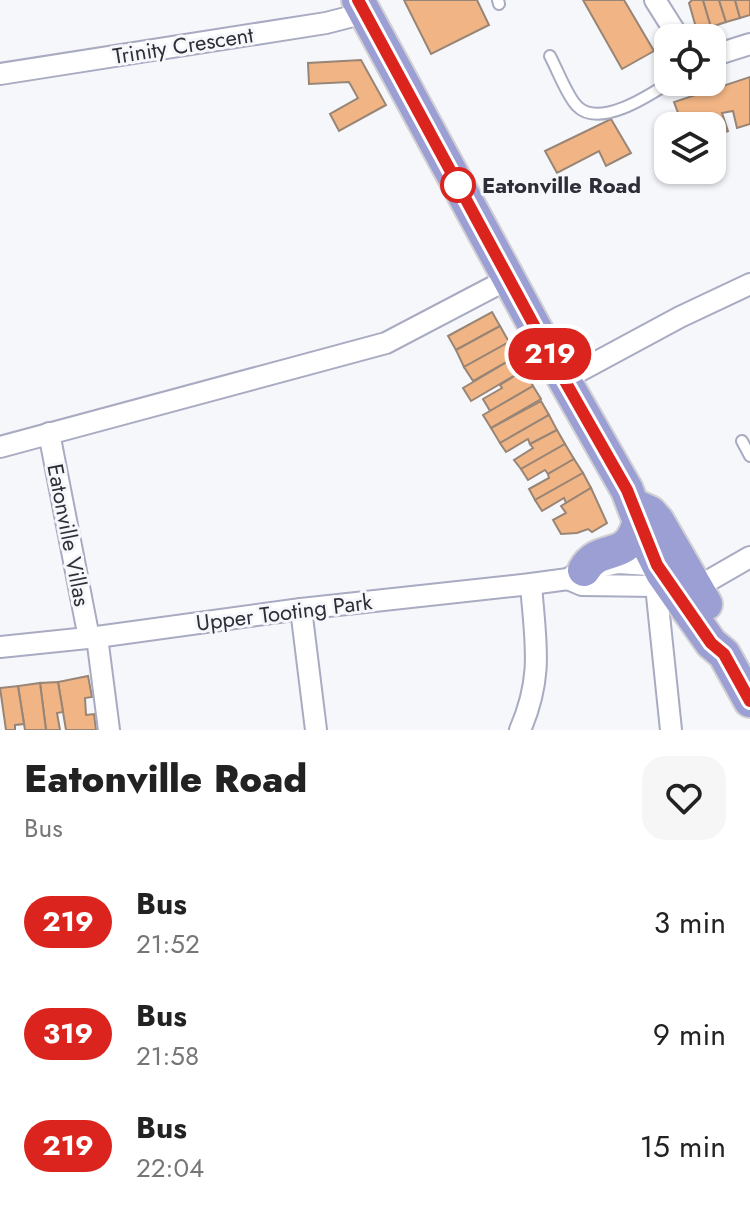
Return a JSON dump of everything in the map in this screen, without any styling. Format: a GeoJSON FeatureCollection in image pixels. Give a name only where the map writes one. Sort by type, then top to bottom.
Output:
{"type":"FeatureCollection","features":[{"type":"Feature","properties":{"kind":"highway"},"geometry":{"type":"LineString","coordinates":[[362,6],[637,513],[637,531],[624,549],[599,555],[576,574]]}},
{"type":"Feature","properties":{"kind":"highway"},"geometry":{"type":"LineString","coordinates":[[637,513],[650,512],[658,521],[673,580],[724,637],[724,654],[750,701]]}},
{"type":"Feature","properties":{"kind":"street"},"geometry":{"type":"LineString","coordinates":[[655,0],[670,24]]}},
{"type":"Feature","properties":{"kind":"street","name":"Trinity Crescent"},"geometry":{"type":"LineString","coordinates":[[0,74],[288,29],[362,6]]}},
{"type":"Feature","properties":{"kind":"street"},"geometry":{"type":"LineString","coordinates":[[726,52],[750,44]]}},
{"type":"Feature","properties":{"kind":"street"},"geometry":{"type":"LineString","coordinates":[[0,447],[386,343],[510,278]]}},
{"type":"Feature","properties":{"kind":"street"},"geometry":{"type":"LineString","coordinates":[[565,379],[680,317],[750,284]]}},
{"type":"Feature","properties":{"kind":"street","name":"Eatonville Villas"},"geometry":{"type":"LineString","coordinates":[[49,433],[93,638],[109,730]]}},
{"type":"Feature","properties":{"kind":"street"},"geometry":{"type":"LineString","coordinates":[[671,730],[673,580],[750,557]]}},
{"type":"Feature","properties":{"kind":"street","name":"Upper Tooting Park"},"geometry":{"type":"LineString","coordinates":[[0,647],[531,584],[618,563],[673,580]]}},
{"type":"Feature","properties":{"kind":"street"},"geometry":{"type":"LineString","coordinates":[[520,730],[536,685],[538,643],[531,584]]}},
{"type":"Feature","properties":{"kind":"street"},"geometry":{"type":"LineString","coordinates":[[301,609],[316,730]]}},
{"type":"Feature","properties":{"kind":"lane"},"geometry":{"type":"LineString","coordinates":[[550,56],[577,106],[587,112],[612,112],[654,92]]}},
{"type":"Feature","properties":{"kind":"lane"},"geometry":{"type":"LineString","coordinates":[[742,441],[750,456]]}},
{"type":"Feature","properties":{"kind":"building"},"geometry":{"type":"Polygon","coordinates":[[[404,0],[477,0],[489,25],[431,54],[404,0]]]}},
{"type":"Feature","properties":{"kind":"building"},"geometry":{"type":"Polygon","coordinates":[[[583,0],[624,0],[654,51],[622,69],[583,0]]]}},
{"type":"Feature","properties":{"kind":"building"},"geometry":{"type":"Polygon","coordinates":[[[703,0],[710,24],[695,24],[689,3],[703,0]]]}},
{"type":"Feature","properties":{"kind":"building"},"geometry":{"type":"Polygon","coordinates":[[[703,0],[719,0],[726,22],[710,24],[703,0]]]}},
{"type":"Feature","properties":{"kind":"building"},"geometry":{"type":"Polygon","coordinates":[[[719,0],[735,0],[740,18],[726,22],[719,0]]]}},
{"type":"Feature","properties":{"kind":"building"},"geometry":{"type":"Polygon","coordinates":[[[735,0],[750,0],[750,15],[740,18],[735,0]]]}},
{"type":"Feature","properties":{"kind":"building"},"geometry":{"type":"Polygon","coordinates":[[[361,60],[386,105],[339,131],[330,114],[358,98],[349,82],[309,84],[308,63],[361,60]]]}},
{"type":"Feature","properties":{"kind":"building"},"geometry":{"type":"Polygon","coordinates":[[[750,77],[750,124],[737,128],[733,111],[678,112],[674,102],[692,96],[726,96],[726,85],[750,77]]]}},
{"type":"Feature","properties":{"kind":"building"},"geometry":{"type":"Polygon","coordinates":[[[611,119],[631,153],[606,166],[599,151],[557,173],[545,151],[611,119]]]}},
{"type":"Feature","properties":{"kind":"building"},"geometry":{"type":"Polygon","coordinates":[[[492,312],[500,326],[456,350],[448,336],[492,312]]]}},
{"type":"Feature","properties":{"kind":"building"},"geometry":{"type":"Polygon","coordinates":[[[500,326],[509,342],[464,367],[456,350],[500,326]]]}},
{"type":"Feature","properties":{"kind":"building"},"geometry":{"type":"Polygon","coordinates":[[[509,342],[517,356],[473,381],[464,367],[509,342]]]}},
{"type":"Feature","properties":{"kind":"building"},"geometry":{"type":"Polygon","coordinates":[[[517,356],[524,370],[471,401],[463,388],[517,356]]]}},
{"type":"Feature","properties":{"kind":"building"},"geometry":{"type":"Polygon","coordinates":[[[524,370],[533,386],[490,411],[483,399],[524,370]]]}},
{"type":"Feature","properties":{"kind":"building"},"geometry":{"type":"Polygon","coordinates":[[[533,386],[541,399],[491,428],[483,415],[533,386]]]}},
{"type":"Feature","properties":{"kind":"building"},"geometry":{"type":"Polygon","coordinates":[[[541,401],[549,415],[500,443],[491,428],[541,401]]]}},
{"type":"Feature","properties":{"kind":"building"},"geometry":{"type":"Polygon","coordinates":[[[549,415],[557,430],[530,444],[528,439],[506,452],[500,443],[549,415]]]}},
{"type":"Feature","properties":{"kind":"building"},"geometry":{"type":"Polygon","coordinates":[[[557,430],[565,444],[521,469],[514,460],[533,448],[530,444],[557,430]]]}},
{"type":"Feature","properties":{"kind":"building"},"geometry":{"type":"Polygon","coordinates":[[[565,444],[574,459],[548,474],[545,470],[528,480],[521,469],[565,444]]]}},
{"type":"Feature","properties":{"kind":"building"},"geometry":{"type":"Polygon","coordinates":[[[574,459],[583,473],[535,500],[529,489],[574,459]]]}},
{"type":"Feature","properties":{"kind":"building"},"geometry":{"type":"Polygon","coordinates":[[[583,473],[591,488],[566,503],[564,498],[542,511],[535,500],[583,473]]]}},
{"type":"Feature","properties":{"kind":"building"},"geometry":{"type":"Polygon","coordinates":[[[591,488],[607,523],[592,532],[588,529],[561,534],[553,520],[566,513],[561,506],[591,488]]]}},
{"type":"Feature","properties":{"kind":"building"},"geometry":{"type":"Polygon","coordinates":[[[88,676],[92,697],[85,698],[86,715],[94,714],[96,730],[66,730],[58,682],[88,676]]]}},
{"type":"Feature","properties":{"kind":"building"},"geometry":{"type":"Polygon","coordinates":[[[58,682],[63,712],[57,713],[60,730],[46,730],[40,683],[58,682]]]}},
{"type":"Feature","properties":{"kind":"building"},"geometry":{"type":"Polygon","coordinates":[[[40,683],[46,730],[25,730],[18,686],[40,683]]]}},
{"type":"Feature","properties":{"kind":"building"},"geometry":{"type":"Polygon","coordinates":[[[18,686],[24,724],[15,725],[15,730],[6,730],[0,688],[18,686]]]}},
{"type":"Feature","properties":{"kind":"bus line","name":"219"},"geometry":{"type":"LineString","coordinates":[[358,0],[635,505],[657,565],[711,643],[724,654],[750,701]]}},
{"type":"Feature","properties":{"kind":"place","name":"Eatonville Road"},"geometry":{"type":"Point","coordinates":[458,185]}}]}
